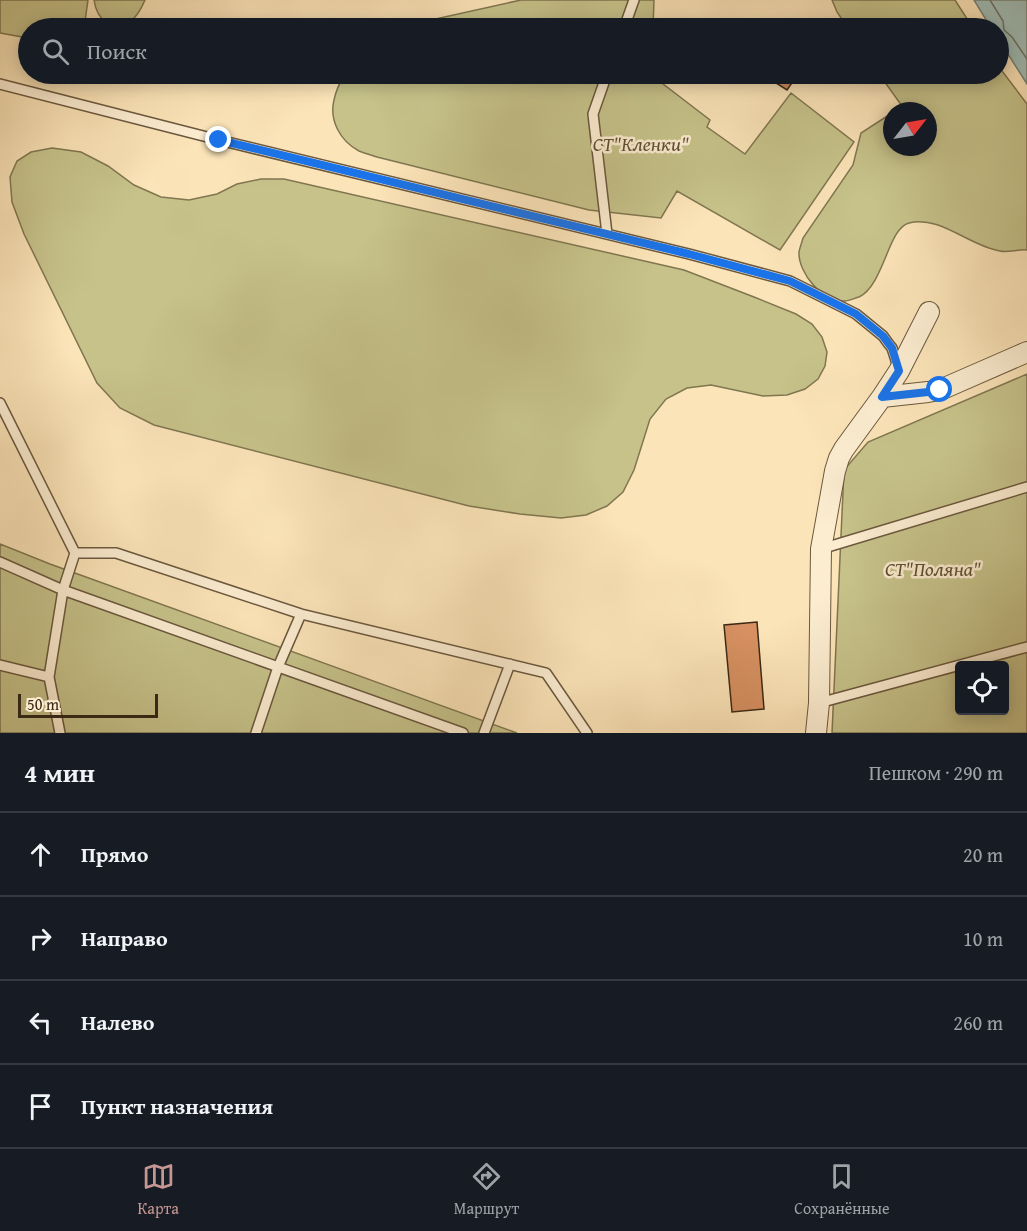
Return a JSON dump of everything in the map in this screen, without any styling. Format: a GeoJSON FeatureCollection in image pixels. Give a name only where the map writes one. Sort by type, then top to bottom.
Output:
{"type":"FeatureCollection","features":[{"type":"Feature","properties":{"kind":"street"},"geometry":{"type":"LineString","coordinates":[[814,732],[819,703],[821,549],[839,458],[899,371],[929,312]]}},
{"type":"Feature","properties":{"kind":"street"},"geometry":{"type":"LineString","coordinates":[[882,397],[940,390],[1027,352]]}},
{"type":"Feature","properties":{"kind":"lane"},"geometry":{"type":"LineString","coordinates":[[628,18],[634,0]]}},
{"type":"Feature","properties":{"kind":"lane"},"geometry":{"type":"LineString","coordinates":[[0,84],[790,281],[856,314],[865,321],[883,336],[892,348],[899,371]]}},
{"type":"Feature","properties":{"kind":"lane"},"geometry":{"type":"LineString","coordinates":[[604,84],[593,114],[607,234]]}},
{"type":"Feature","properties":{"kind":"lane"},"geometry":{"type":"LineString","coordinates":[[0,403],[75,553],[63,590],[49,677],[60,733]]}},
{"type":"Feature","properties":{"kind":"lane"},"geometry":{"type":"LineString","coordinates":[[821,549],[1027,487]]}},
{"type":"Feature","properties":{"kind":"lane"},"geometry":{"type":"LineString","coordinates":[[75,553],[116,553],[301,614],[546,673],[587,733]]}},
{"type":"Feature","properties":{"kind":"lane"},"geometry":{"type":"LineString","coordinates":[[0,562],[63,590],[463,733]]}},
{"type":"Feature","properties":{"kind":"lane"},"geometry":{"type":"LineString","coordinates":[[256,733],[278,667],[301,614]]}},
{"type":"Feature","properties":{"kind":"lane"},"geometry":{"type":"LineString","coordinates":[[819,703],[1027,647]]}},
{"type":"Feature","properties":{"kind":"lane"},"geometry":{"type":"LineString","coordinates":[[484,733],[510,664]]}},
{"type":"Feature","properties":{"kind":"lane"},"geometry":{"type":"LineString","coordinates":[[0,665],[49,677]]}},
{"type":"Feature","properties":{"kind":"green space"},"geometry":{"type":"Polygon","coordinates":[[[0,0],[88,0],[85,18],[18,18],[18,36],[0,33],[0,0]]]}},
{"type":"Feature","properties":{"kind":"green space"},"geometry":{"type":"Polygon","coordinates":[[[94,0],[145,0],[134,18],[101,18],[94,0]]]}},
{"type":"Feature","properties":{"kind":"green space"},"geometry":{"type":"Polygon","coordinates":[[[521,0],[654,0],[653,18],[440,18],[521,0]]]}},
{"type":"Feature","properties":{"kind":"green space"},"geometry":{"type":"Polygon","coordinates":[[[832,0],[955,0],[967,18],[841,18],[832,0]]]}},
{"type":"Feature","properties":{"kind":"green space"},"geometry":{"type":"Polygon","coordinates":[[[1009,80],[1027,104],[1027,250],[1000,251],[932,223],[909,223],[902,227],[896,235],[880,270],[867,291],[859,297],[845,301],[828,297],[807,277],[800,260],[799,250],[803,238],[853,165],[861,133],[883,119],[883,156],[937,156],[937,102],[899,102],[886,84],[1009,84],[1009,80]]]}},
{"type":"Feature","properties":{"kind":"green space","name":"СТ\"Кленки\""},"geometry":{"type":"Polygon","coordinates":[[[339,84],[663,84],[710,120],[707,127],[745,154],[791,93],[854,142],[780,250],[677,191],[661,218],[589,210],[359,151],[341,136],[335,122],[333,108],[339,84]]]}},
{"type":"Feature","properties":{"kind":"green space"},"geometry":{"type":"Polygon","coordinates":[[[52,148],[81,152],[108,166],[134,185],[161,197],[189,200],[217,194],[237,184],[261,179],[284,179],[684,270],[796,314],[812,324],[822,337],[827,352],[825,366],[818,379],[805,389],[787,395],[763,396],[711,385],[687,388],[666,399],[650,419],[634,470],[623,492],[607,506],[586,515],[561,518],[469,506],[154,425],[120,408],[97,383],[24,234],[12,202],[10,177],[17,161],[31,152],[52,148]]]}},
{"type":"Feature","properties":{"kind":"green space","name":"СТ\"Поляна\""},"geometry":{"type":"Polygon","coordinates":[[[1027,374],[1027,733],[832,733],[844,470],[868,442],[1027,374]]]}},
{"type":"Feature","properties":{"kind":"green space"},"geometry":{"type":"Polygon","coordinates":[[[0,544],[50,564],[517,733],[0,733],[0,544]]]}},
{"type":"Feature","properties":{"kind":"water"},"geometry":{"type":"Polygon","coordinates":[[[974,0],[1027,0],[1027,84],[1009,56],[1009,18],[985,18],[974,0]]]}},
{"type":"Feature","properties":{"kind":"building"},"geometry":{"type":"Polygon","coordinates":[[[778,84],[791,84],[787,90],[778,84]]]}},
{"type":"Feature","properties":{"kind":"building"},"geometry":{"type":"Polygon","coordinates":[[[757,622],[764,709],[732,712],[724,625],[757,622]]]}},
{"type":"Feature","properties":{"kind":"route"},"geometry":{"type":"LineString","coordinates":[[219,140],[689,254],[790,281],[856,314],[883,336],[892,348],[899,371],[882,397],[940,390]]}}]}
